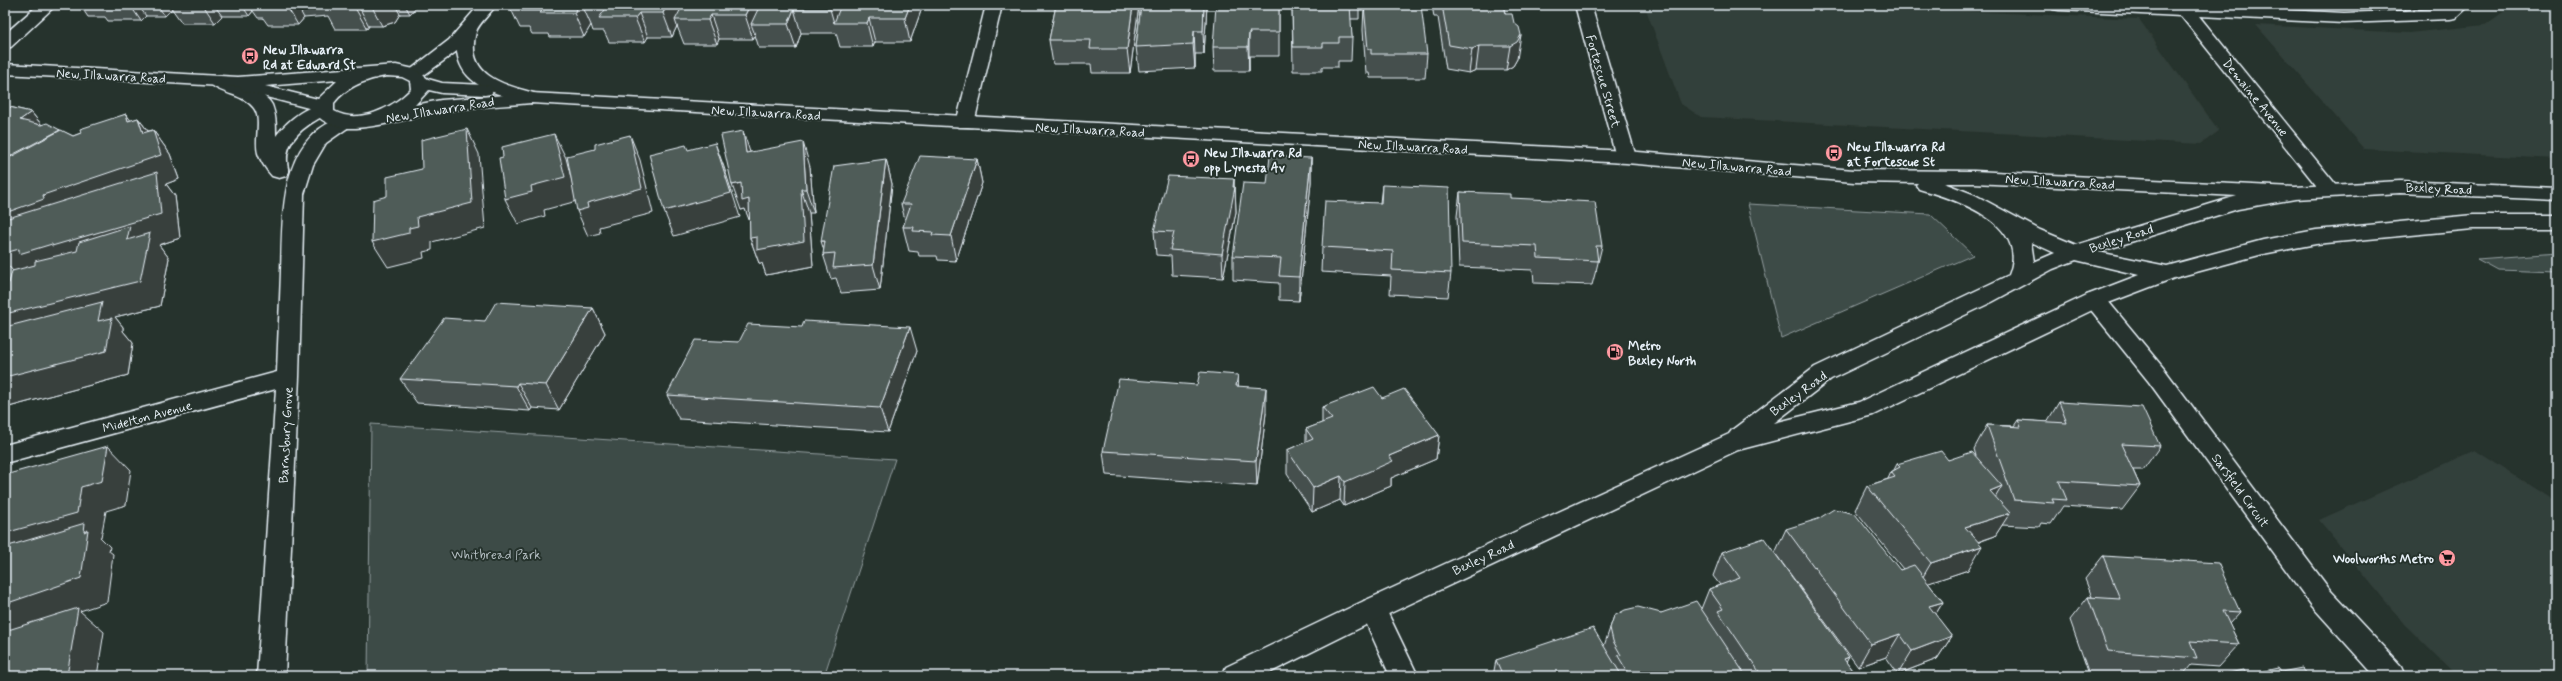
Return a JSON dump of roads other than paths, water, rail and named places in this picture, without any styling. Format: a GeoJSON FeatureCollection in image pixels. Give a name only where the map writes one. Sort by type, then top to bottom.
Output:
{"type":"FeatureCollection","features":[{"type":"Feature","properties":{"kind":"main road"},"geometry":{"type":"LineString","coordinates":[[5,43],[48,5]]}},
{"type":"Feature","properties":{"kind":"main road"},"geometry":{"type":"LineString","coordinates":[[324,107],[329,117],[347,122],[373,119],[406,104],[420,90],[417,79],[468,33],[488,5]]}},
{"type":"Feature","properties":{"kind":"main road"},"geometry":{"type":"LineString","coordinates":[[965,123],[994,5]]}},
{"type":"Feature","properties":{"kind":"main road","name":"Fortescue Street"},"geometry":{"type":"LineString","coordinates":[[1583,5],[1626,157]]}},
{"type":"Feature","properties":{"kind":"main road"},"geometry":{"type":"LineString","coordinates":[[2059,5],[2183,8],[2344,18],[2450,14],[2462,5]]}},
{"type":"Feature","properties":{"kind":"main road","name":"Demaine Avenue"},"geometry":{"type":"LineString","coordinates":[[2183,8],[2330,190]]}},
{"type":"Feature","properties":{"kind":"main road"},"geometry":{"type":"LineString","coordinates":[[468,33],[464,44],[464,59],[473,72],[494,86],[531,98]]}},
{"type":"Feature","properties":{"kind":"main road","name":"New Illawarra Road"},"geometry":{"type":"LineString","coordinates":[[5,69],[217,81],[268,80],[395,70],[434,87],[481,90],[531,98],[965,123],[1626,157],[1854,176],[1974,177],[2295,193]]}},
{"type":"Feature","properties":{"kind":"main road"},"geometry":{"type":"LineString","coordinates":[[277,170],[276,157],[289,133],[299,122],[324,107],[329,96],[341,86],[363,75],[379,72]]}},
{"type":"Feature","properties":{"kind":"main road"},"geometry":{"type":"LineString","coordinates":[[217,81],[243,91],[262,104],[266,115],[267,152],[277,170],[294,194]]}},
{"type":"Feature","properties":{"kind":"main road","name":"New Illawarra Road"},"geometry":{"type":"LineString","coordinates":[[217,81],[324,107]]}},
{"type":"Feature","properties":{"kind":"main road","name":"New Illawarra Road"},"geometry":{"type":"LineString","coordinates":[[373,119],[441,106],[531,98]]}},
{"type":"Feature","properties":{"kind":"main road","name":"Barnsbury Grove"},"geometry":{"type":"LineString","coordinates":[[271,676],[288,377],[294,194],[303,165],[319,139],[332,128],[347,122]]}},
{"type":"Feature","properties":{"kind":"main road"},"geometry":{"type":"LineString","coordinates":[[1854,176],[1910,182],[1952,191],[2003,218],[2031,235],[2073,254],[2117,266],[2167,272]]}},
{"type":"Feature","properties":{"kind":"main road","name":"Bexley Road"},"geometry":{"type":"LineString","coordinates":[[1732,442],[1823,373],[2017,280],[2046,264],[2102,243],[2237,203],[2295,193],[2400,187],[2557,194]]}},
{"type":"Feature","properties":{"kind":"main road"},"geometry":{"type":"LineString","coordinates":[[2003,218],[2021,240],[2026,260],[2017,280]]}},
{"type":"Feature","properties":{"kind":"main road","name":"Bexley Road"},"geometry":{"type":"LineString","coordinates":[[1236,676],[1373,609],[1732,442],[1865,409],[2095,300],[2167,272],[2263,247],[2316,238],[2473,222],[2557,222]]}},
{"type":"Feature","properties":{"kind":"main road","name":"Sarsfield Circuit"},"geometry":{"type":"LineString","coordinates":[[2095,300],[2157,376],[2321,598],[2392,676]]}},
{"type":"Feature","properties":{"kind":"main road","name":"Midelton Avenue"},"geometry":{"type":"LineString","coordinates":[[5,454],[288,377]]}},
{"type":"Feature","properties":{"kind":"main road"},"geometry":{"type":"LineString","coordinates":[[1373,609],[1404,676]]}},
{"type":"Feature","properties":{"kind":"place","name":"New Illawarra Rd at Edward St"},"geometry":{"type":"Point","coordinates":[250,56]}},
{"type":"Feature","properties":{"kind":"place","name":"New Illawarra Rd at Fortescue St"},"geometry":{"type":"Point","coordinates":[1834,153]}},
{"type":"Feature","properties":{"kind":"place","name":"New Illawarra Rd opp Lynesta Av"},"geometry":{"type":"Point","coordinates":[1191,159]}},
{"type":"Feature","properties":{"kind":"place","name":"Metro Bexley North"},"geometry":{"type":"Point","coordinates":[1615,352]}},
{"type":"Feature","properties":{"kind":"place","name":"Woolworths Metro"},"geometry":{"type":"Point","coordinates":[2447,558]}},
{"type":"Feature","properties":{"kind":"park label","name":"Whitbread Park"},"geometry":{"type":"Point","coordinates":[496,554]}}]}
